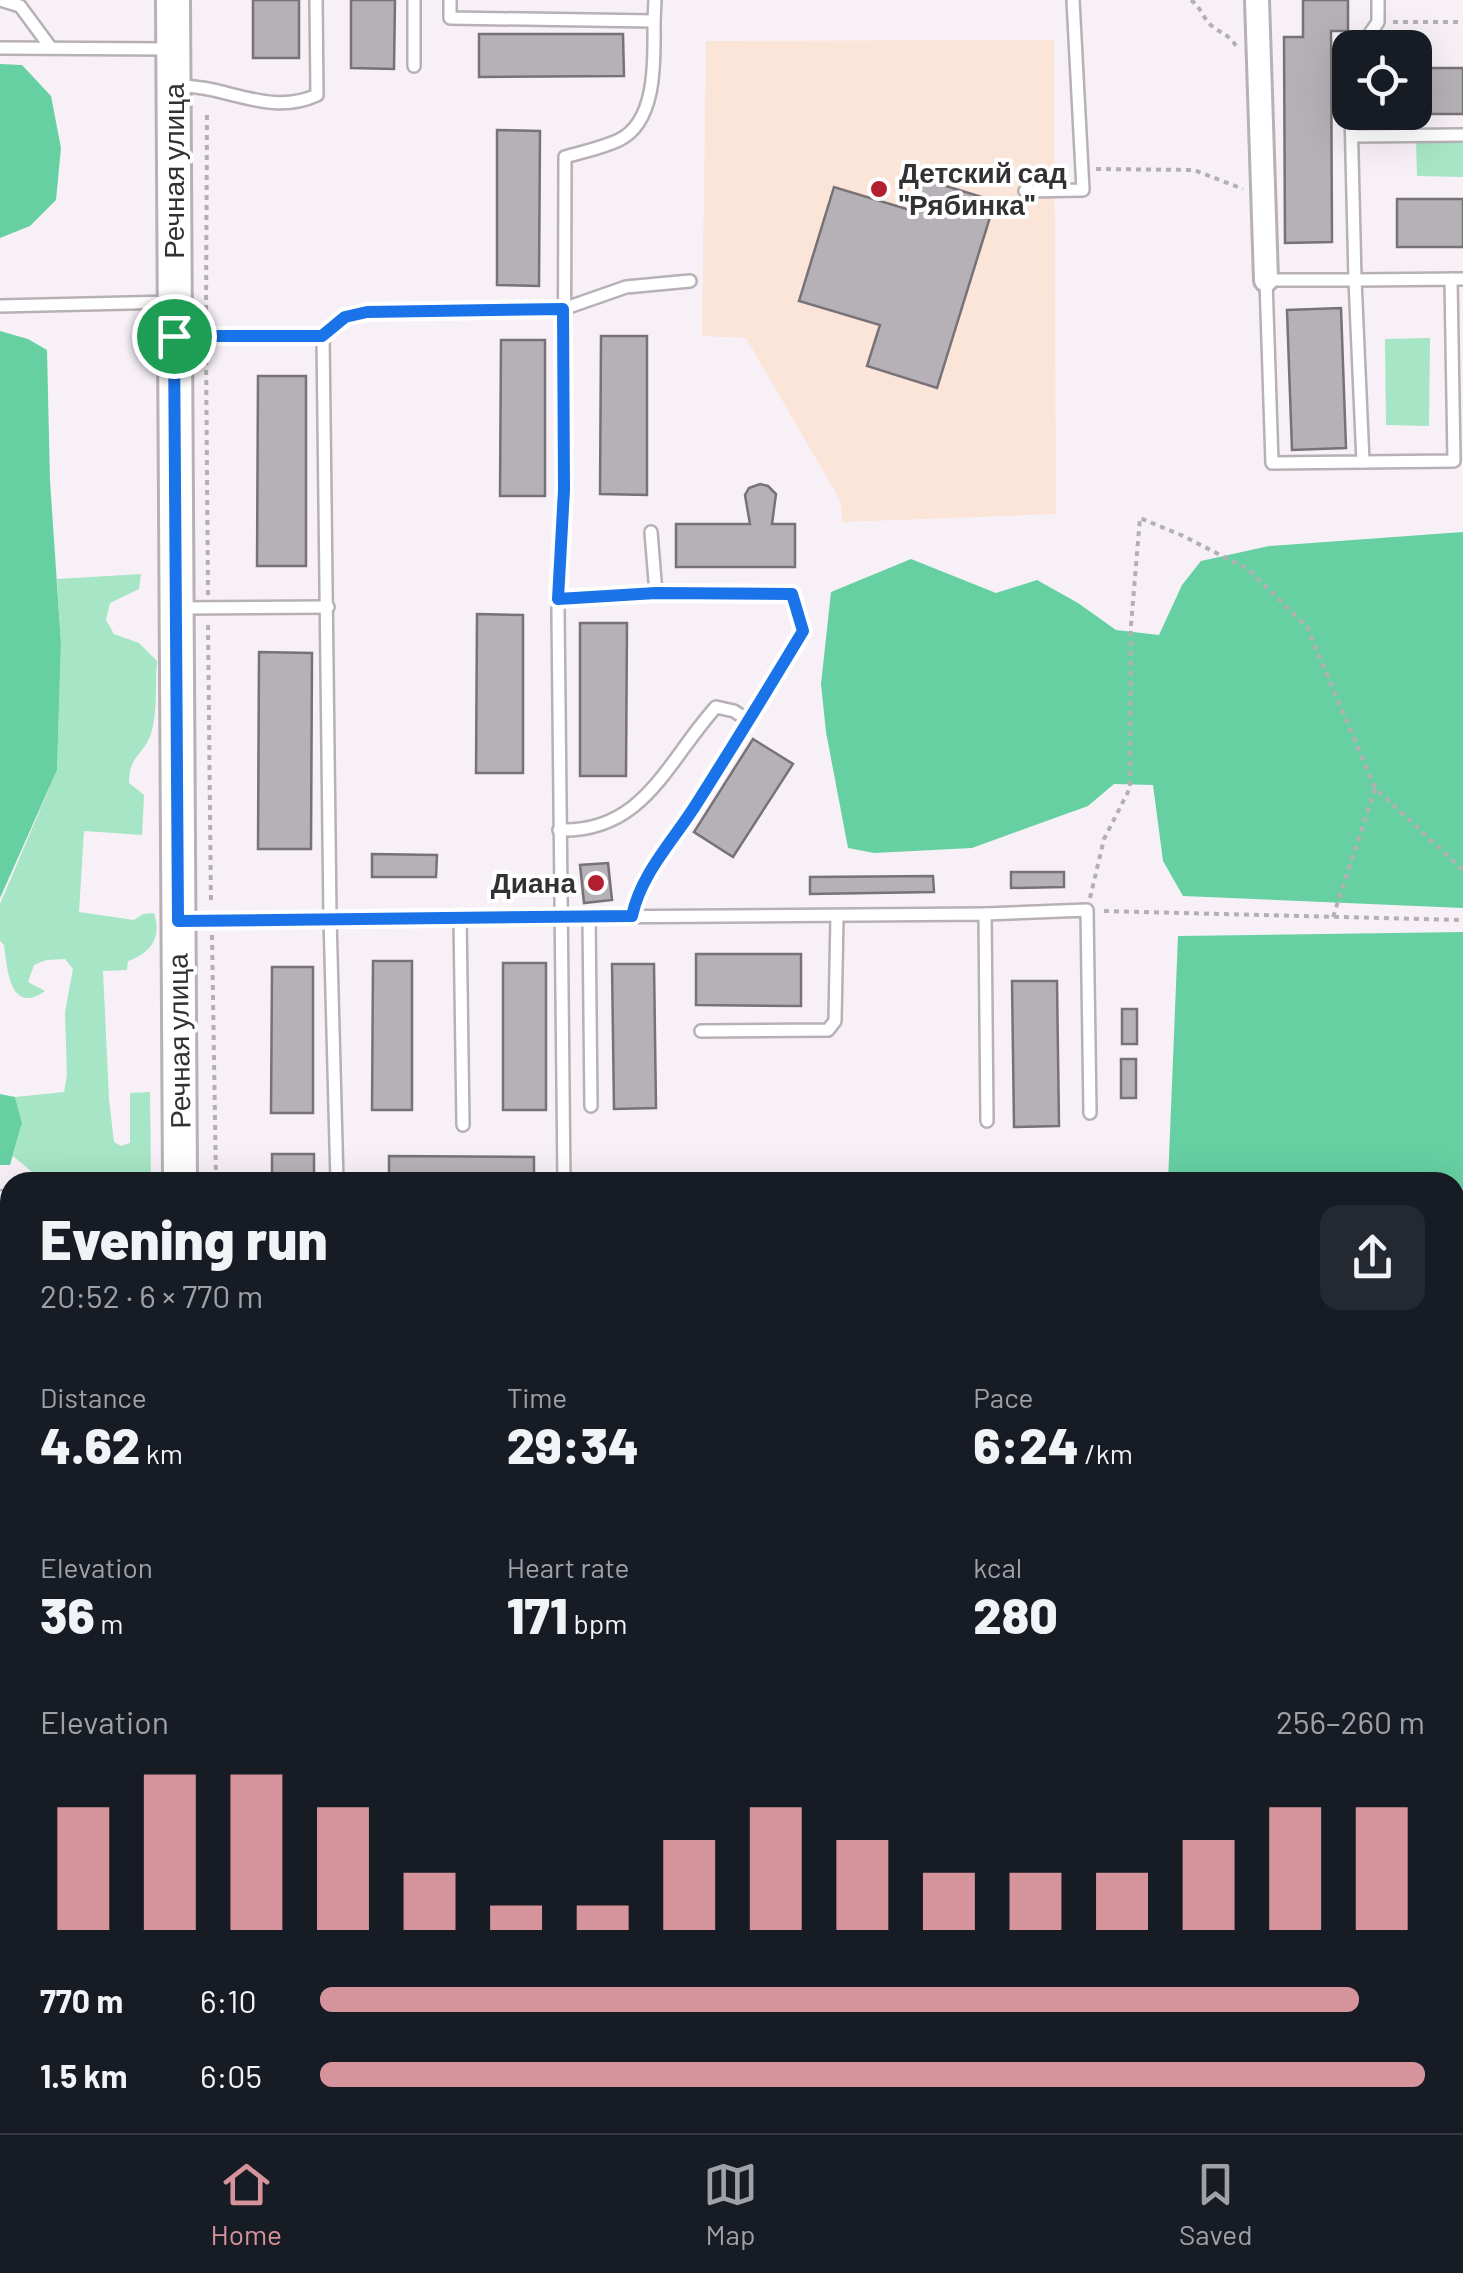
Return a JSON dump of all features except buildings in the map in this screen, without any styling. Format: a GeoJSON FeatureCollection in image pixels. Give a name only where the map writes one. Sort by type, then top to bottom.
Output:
{"type":"FeatureCollection","features":[{"type":"Feature","properties":{"kind":"street","name":"Речная улица"},"geometry":{"type":"LineString","coordinates":[[173,0],[174,302],[190,336],[175,608],[180,1172]]}},
{"type":"Feature","properties":{"kind":"street"},"geometry":{"type":"LineString","coordinates":[[1257,0],[1266,280]]}},
{"type":"Feature","properties":{"kind":"lane"},"geometry":{"type":"LineString","coordinates":[[0,0],[20,6],[50,48]]}},
{"type":"Feature","properties":{"kind":"lane"},"geometry":{"type":"LineString","coordinates":[[174,86],[196,86],[269,104],[301,102],[317,95],[316,0]]}},
{"type":"Feature","properties":{"kind":"lane"},"geometry":{"type":"LineString","coordinates":[[414,0],[414,66]]}},
{"type":"Feature","properties":{"kind":"lane"},"geometry":{"type":"LineString","coordinates":[[450,0],[450,18],[654,21]]}},
{"type":"Feature","properties":{"kind":"lane"},"geometry":{"type":"LineString","coordinates":[[564,1172],[558,599],[564,490],[565,157],[622,138],[636,125],[650,92],[655,0]]}},
{"type":"Feature","properties":{"kind":"lane"},"geometry":{"type":"LineString","coordinates":[[1025,191],[1083,190],[1073,0]]}},
{"type":"Feature","properties":{"kind":"lane"},"geometry":{"type":"LineString","coordinates":[[1372,30],[1378,22],[1378,0]]}},
{"type":"Feature","properties":{"kind":"lane"},"geometry":{"type":"LineString","coordinates":[[0,48],[174,49]]}},
{"type":"Feature","properties":{"kind":"lane"},"geometry":{"type":"LineString","coordinates":[[1352,130],[1363,462]]}},
{"type":"Feature","properties":{"kind":"lane"},"geometry":{"type":"LineString","coordinates":[[1352,136],[1463,135]]}},
{"type":"Feature","properties":{"kind":"lane"},"geometry":{"type":"LineString","coordinates":[[1457,279],[1459,461],[1272,463],[1266,280],[1457,279]]}},
{"type":"Feature","properties":{"kind":"lane"},"geometry":{"type":"LineString","coordinates":[[190,336],[322,336],[345,317],[367,312],[563,309],[626,288],[690,281]]}},
{"type":"Feature","properties":{"kind":"lane"},"geometry":{"type":"LineString","coordinates":[[0,306],[174,302]]}},
{"type":"Feature","properties":{"kind":"lane"},"geometry":{"type":"LineString","coordinates":[[322,336],[337,1172]]}},
{"type":"Feature","properties":{"kind":"lane"},"geometry":{"type":"LineString","coordinates":[[652,532],[656,593]]}},
{"type":"Feature","properties":{"kind":"lane"},"geometry":{"type":"LineString","coordinates":[[558,599],[656,593],[792,594],[803,631],[646,876],[637,892],[632,916]]}},
{"type":"Feature","properties":{"kind":"lane"},"geometry":{"type":"LineString","coordinates":[[175,608],[328,608]]}},
{"type":"Feature","properties":{"kind":"lane"},"geometry":{"type":"LineString","coordinates":[[560,830],[596,828],[645,799],[716,707],[748,721]]}},
{"type":"Feature","properties":{"kind":"lane"},"geometry":{"type":"LineString","coordinates":[[178,921],[1087,910],[1090,1113]]}},
{"type":"Feature","properties":{"kind":"lane"},"geometry":{"type":"LineString","coordinates":[[985,914],[986,1121]]}},
{"type":"Feature","properties":{"kind":"lane"},"geometry":{"type":"LineString","coordinates":[[460,916],[463,1125]]}},
{"type":"Feature","properties":{"kind":"lane"},"geometry":{"type":"LineString","coordinates":[[589,916],[591,1106]]}},
{"type":"Feature","properties":{"kind":"lane"},"geometry":{"type":"LineString","coordinates":[[700,1031],[828,1030],[836,1021],[837,916]]}},
{"type":"Feature","properties":{"kind":"path"},"geometry":{"type":"LineString","coordinates":[[1191,0],[1210,25],[1226,32],[1260,74]]}},
{"type":"Feature","properties":{"kind":"path"},"geometry":{"type":"LineString","coordinates":[[1378,22],[1463,22]]}},
{"type":"Feature","properties":{"kind":"path"},"geometry":{"type":"LineString","coordinates":[[207,110],[190,336],[208,608],[216,1172]]}},
{"type":"Feature","properties":{"kind":"path"},"geometry":{"type":"LineString","coordinates":[[1082,169],[1194,170],[1263,196]]}},
{"type":"Feature","properties":{"kind":"path"},"geometry":{"type":"LineString","coordinates":[[1463,870],[1375,788],[1307,627],[1248,570],[1140,518],[1131,625],[1130,788],[1104,839],[1087,910],[1463,920]]}},
{"type":"Feature","properties":{"kind":"path"},"geometry":{"type":"LineString","coordinates":[[1332,917],[1375,788]]}},
{"type":"Feature","properties":{"kind":"shaded area","name":"Детский сад \"Рябинка\""},"geometry":{"type":"Polygon","coordinates":[[[1054,40],[1056,514],[842,522],[841,502],[746,338],[702,336],[706,41],[1054,40]]]}},
{"type":"Feature","properties":{"kind":"green space"},"geometry":{"type":"Polygon","coordinates":[[[0,64],[22,65],[51,96],[61,148],[56,200],[30,226],[0,238],[0,64]]]}},
{"type":"Feature","properties":{"kind":"green space"},"geometry":{"type":"Polygon","coordinates":[[[1416,142],[1463,143],[1463,177],[1417,176],[1416,142]]]}},
{"type":"Feature","properties":{"kind":"green space"},"geometry":{"type":"Polygon","coordinates":[[[0,331],[28,339],[47,350],[50,481],[61,643],[57,770],[0,898],[0,331]]]}},
{"type":"Feature","properties":{"kind":"green space"},"geometry":{"type":"Polygon","coordinates":[[[1430,338],[1429,426],[1386,425],[1385,339],[1430,338]]]}},
{"type":"Feature","properties":{"kind":"green space"},"geometry":{"type":"Polygon","coordinates":[[[1463,532],[1463,908],[1183,896],[1163,861],[1153,785],[1114,784],[1088,806],[972,848],[874,853],[848,848],[821,684],[831,592],[911,559],[996,593],[1037,580],[1116,630],[1159,635],[1182,585],[1201,561],[1269,546],[1463,532]]]}},
{"type":"Feature","properties":{"kind":"green space"},"geometry":{"type":"Polygon","coordinates":[[[141,574],[139,589],[110,603],[106,620],[114,634],[139,643],[157,661],[153,725],[148,741],[134,761],[129,783],[144,795],[142,835],[84,831],[79,912],[134,920],[154,913],[157,930],[148,949],[128,961],[127,970],[103,971],[114,1142],[121,1146],[130,1143],[130,1093],[150,1092],[151,1172],[32,1172],[13,1156],[22,1123],[15,1097],[64,1092],[67,1076],[65,1012],[73,969],[65,959],[34,965],[28,982],[45,991],[24,998],[12,986],[0,941],[0,904],[57,770],[61,643],[57,579],[141,574]]]}},
{"type":"Feature","properties":{"kind":"green space"},"geometry":{"type":"Polygon","coordinates":[[[1463,932],[1463,1172],[1168,1172],[1178,936],[1463,932]]]}},
{"type":"Feature","properties":{"kind":"green space"},"geometry":{"type":"Polygon","coordinates":[[[0,1094],[15,1097],[22,1123],[10,1165],[0,1165],[0,1094]]]}},
{"type":"Feature","properties":{"kind":"place","name":"Детский сад \"Рябинка\""},"geometry":{"type":"Point","coordinates":[879,189]}},
{"type":"Feature","properties":{"kind":"place","name":"Диана"},"geometry":{"type":"Point","coordinates":[596,883]}},
{"type":"Feature","properties":{"kind":"route"},"geometry":{"type":"LineString","coordinates":[[563,309],[564,490],[558,599],[656,593],[792,594],[803,631],[696,805],[646,876],[637,892],[632,916],[178,921],[174,336],[322,336],[345,317],[367,312],[563,309]]}}]}
